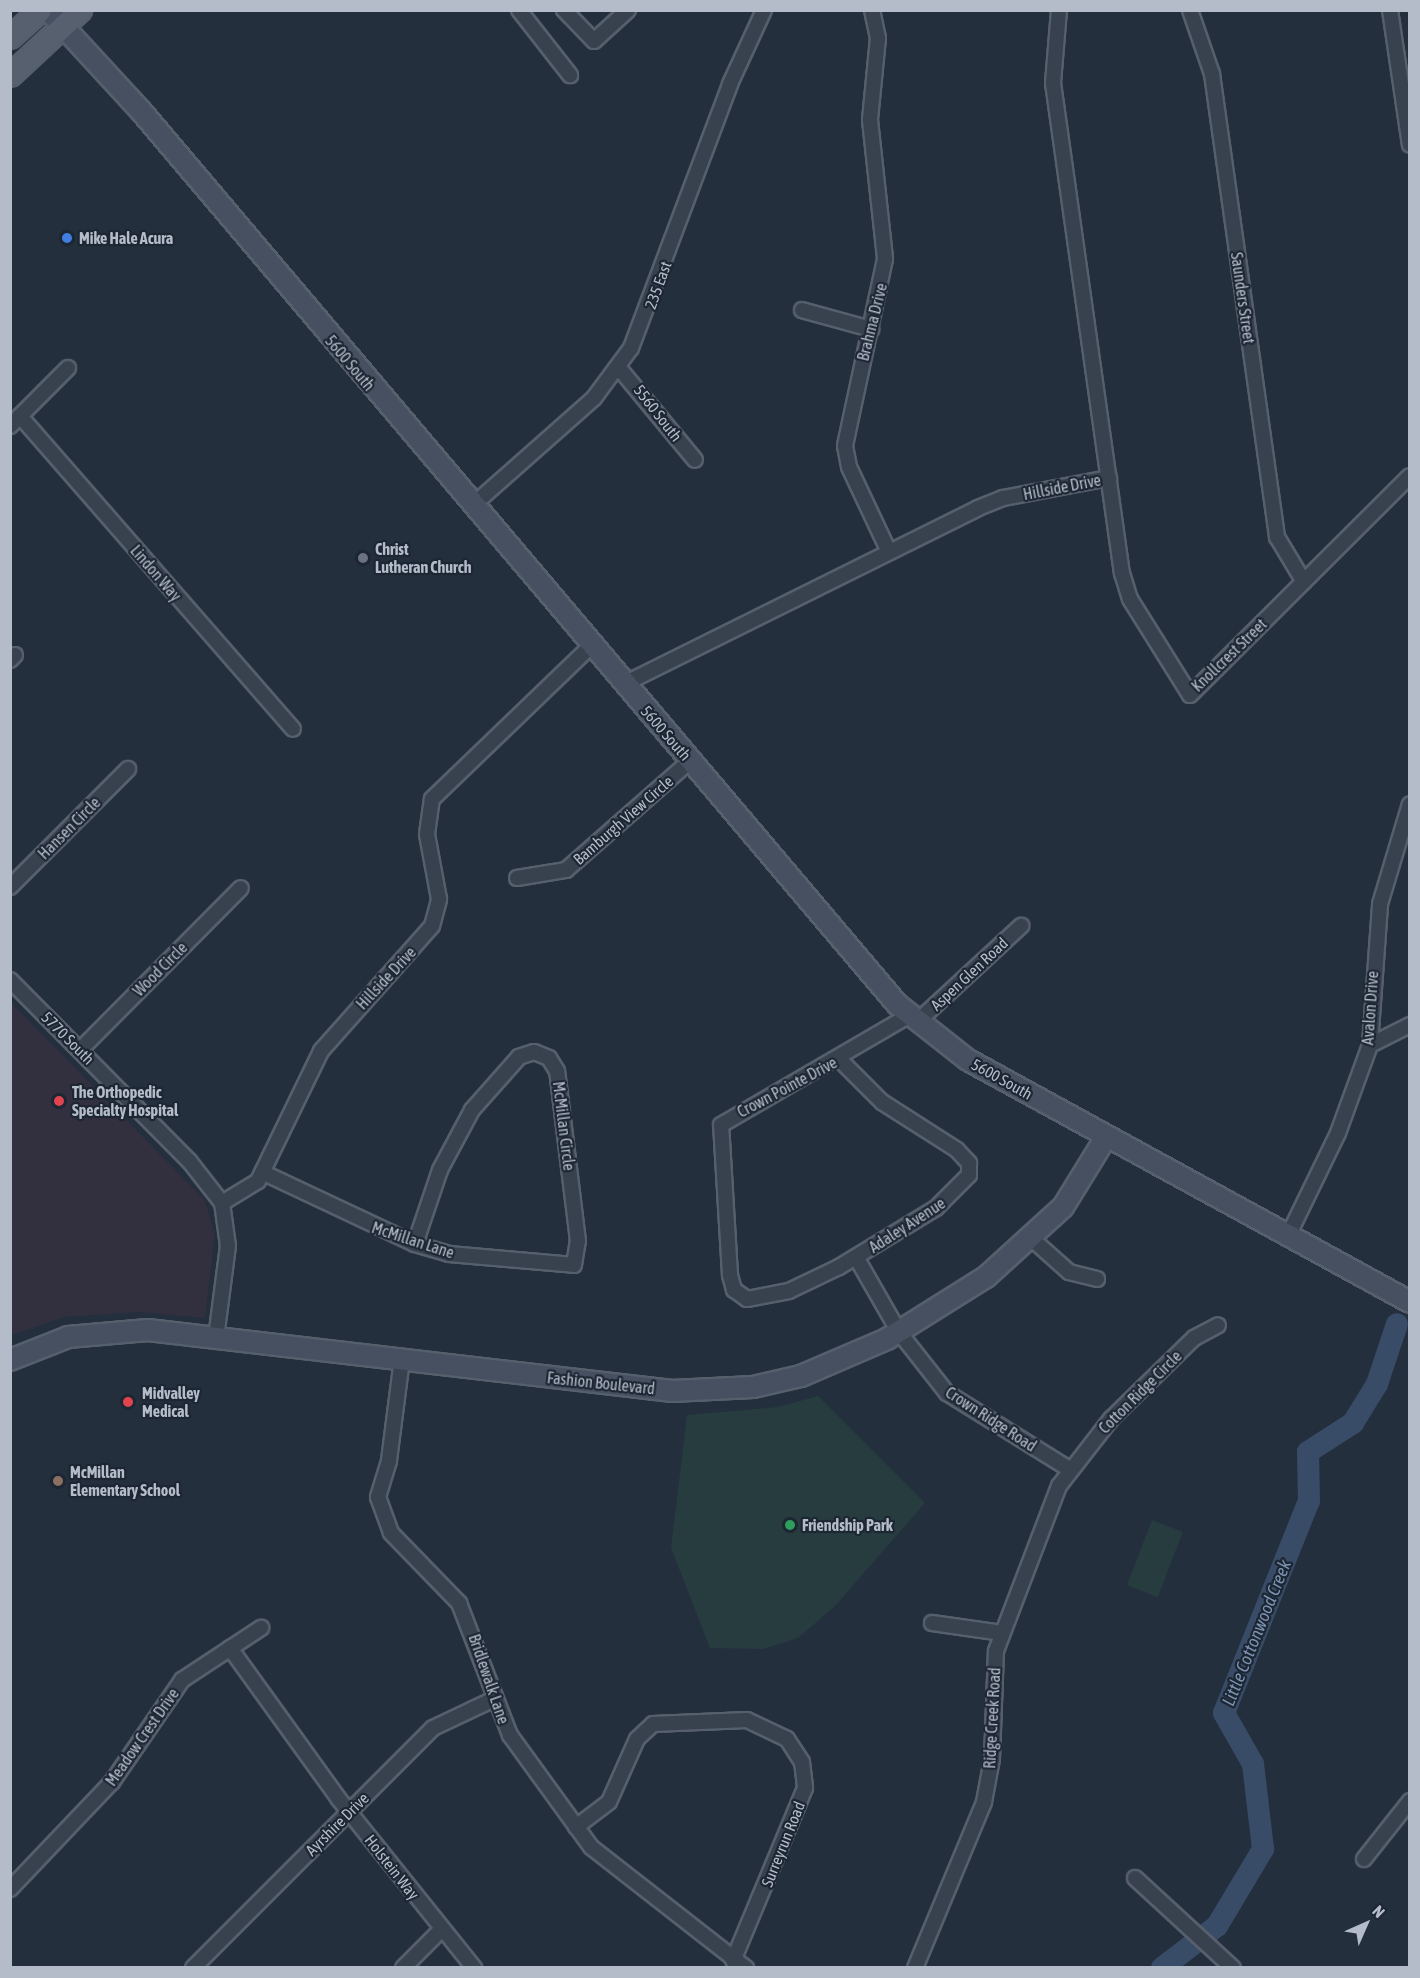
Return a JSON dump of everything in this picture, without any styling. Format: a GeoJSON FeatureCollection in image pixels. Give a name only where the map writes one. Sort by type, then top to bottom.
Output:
{"type":"FeatureCollection","features":[{"type":"Feature","properties":{"kind":"main road"},"geometry":{"type":"LineString","coordinates":[[10,38],[40,10]]}},
{"type":"Feature","properties":{"kind":"main road"},"geometry":{"type":"LineString","coordinates":[[10,75],[80,10]]}},
{"type":"Feature","properties":{"kind":"street","name":"5600 South"},"geometry":{"type":"LineString","coordinates":[[48,10],[64,25],[591,646],[913,1018],[968,1060],[1410,1302]]}},
{"type":"Feature","properties":{"kind":"street"},"geometry":{"type":"LineString","coordinates":[[519,10],[570,75]]}},
{"type":"Feature","properties":{"kind":"street"},"geometry":{"type":"LineString","coordinates":[[564,10],[594,41],[628,10]]}},
{"type":"Feature","properties":{"kind":"street","name":"235 East"},"geometry":{"type":"LineString","coordinates":[[472,506],[575,417],[619,368],[645,320],[730,84],[764,10]]}},
{"type":"Feature","properties":{"kind":"street","name":"Brahma Drive"},"geometry":{"type":"LineString","coordinates":[[872,10],[878,38],[870,120],[885,259],[845,446],[849,467],[889,552]]}},
{"type":"Feature","properties":{"kind":"street","name":"Hillside Drive"},"geometry":{"type":"LineString","coordinates":[[624,684],[1003,498],[1109,478],[1053,83],[1059,10]]}},
{"type":"Feature","properties":{"kind":"street","name":"Saunders Street"},"geometry":{"type":"LineString","coordinates":[[1190,10],[1212,74],[1277,537],[1304,582]]}},
{"type":"Feature","properties":{"kind":"street"},"geometry":{"type":"LineString","coordinates":[[1390,10],[1404,69],[1410,145]]}},
{"type":"Feature","properties":{"kind":"street"},"geometry":{"type":"LineString","coordinates":[[802,310],[871,329]]}},
{"type":"Feature","properties":{"kind":"street"},"geometry":{"type":"LineString","coordinates":[[15,421],[68,368]]}},
{"type":"Feature","properties":{"kind":"street","name":"5560 South"},"geometry":{"type":"LineString","coordinates":[[619,368],[695,460]]}},
{"type":"Feature","properties":{"kind":"street","name":"Lindon Way"},"geometry":{"type":"LineString","coordinates":[[15,421],[293,729]]}},
{"type":"Feature","properties":{"kind":"street","name":"Knollcrest Street"},"geometry":{"type":"LineString","coordinates":[[1109,478],[1130,599],[1190,695],[1410,476]]}},
{"type":"Feature","properties":{"kind":"street","name":"Hillside Drive"},"geometry":{"type":"LineString","coordinates":[[222,1203],[250,1188],[264,1173],[294,1099],[321,1051],[432,926],[439,899],[427,834],[432,800],[591,646]]}},
{"type":"Feature","properties":{"kind":"street","name":"Bamburgh View Circle"},"geometry":{"type":"LineString","coordinates":[[517,878],[566,870],[690,761]]}},
{"type":"Feature","properties":{"kind":"street","name":"Hansen Circle"},"geometry":{"type":"LineString","coordinates":[[10,887],[128,769]]}},
{"type":"Feature","properties":{"kind":"street","name":"Avalon Drive"},"geometry":{"type":"LineString","coordinates":[[1288,1236],[1338,1133],[1370,1045],[1380,904],[1410,804]]}},
{"type":"Feature","properties":{"kind":"street","name":"Wood Circle"},"geometry":{"type":"LineString","coordinates":[[80,1050],[241,888]]}},
{"type":"Feature","properties":{"kind":"street","name":"Aspen Glen Road"},"geometry":{"type":"LineString","coordinates":[[913,1018],[1021,926]]}},
{"type":"Feature","properties":{"kind":"street","name":"5770 South"},"geometry":{"type":"LineString","coordinates":[[10,980],[190,1162],[222,1203]]}},
{"type":"Feature","properties":{"kind":"street","name":"Crown Pointe Drive"},"geometry":{"type":"LineString","coordinates":[[739,1296],[730,1275],[721,1125],[913,1018]]}},
{"type":"Feature","properties":{"kind":"street"},"geometry":{"type":"LineString","coordinates":[[1370,1045],[1410,1025]]}},
{"type":"Feature","properties":{"kind":"street","name":"McMillan Circle"},"geometry":{"type":"LineString","coordinates":[[415,1244],[455,1136],[519,1057],[534,1052],[549,1058],[557,1071],[578,1241],[574,1265]]}},
{"type":"Feature","properties":{"kind":"street","name":"Adaley Avenue"},"geometry":{"type":"LineString","coordinates":[[739,1296],[753,1300],[789,1291],[856,1257],[953,1195],[969,1175],[969,1163],[882,1102],[839,1059]]}},
{"type":"Feature","properties":{"kind":"street","name":"Fashion Boulevard"},"geometry":{"type":"LineString","coordinates":[[10,1360],[94,1332],[148,1330],[705,1392],[801,1376],[899,1332],[986,1277],[1032,1239],[1076,1191],[1106,1137]]}},
{"type":"Feature","properties":{"kind":"street","name":"McMillan Lane"},"geometry":{"type":"LineString","coordinates":[[264,1173],[415,1244],[449,1254],[574,1265]]}},
{"type":"Feature","properties":{"kind":"street"},"geometry":{"type":"LineString","coordinates":[[216,1338],[228,1246],[222,1203]]}},
{"type":"Feature","properties":{"kind":"street"},"geometry":{"type":"LineString","coordinates":[[1032,1239],[1069,1272],[1097,1279]]}},
{"type":"Feature","properties":{"kind":"street","name":"Crown Ridge Road"},"geometry":{"type":"LineString","coordinates":[[856,1257],[899,1332],[947,1393],[1069,1468]]}},
{"type":"Feature","properties":{"kind":"street","name":"Cotton Ridge Circle"},"geometry":{"type":"LineString","coordinates":[[1069,1468],[1194,1338],[1218,1325]]}},
{"type":"Feature","properties":{"kind":"street","name":"Bridlewalk Lane"},"geometry":{"type":"LineString","coordinates":[[402,1359],[389,1461],[378,1497],[391,1533],[468,1617],[494,1699],[510,1735],[576,1827],[609,1863],[740,1964]]}},
{"type":"Feature","properties":{"kind":"street","name":"Ridge Creek Road"},"geometry":{"type":"LineString","coordinates":[[915,1968],[984,1802],[992,1759],[993,1669],[1002,1633],[1069,1468]]}},
{"type":"Feature","properties":{"kind":"street"},"geometry":{"type":"LineString","coordinates":[[932,1623],[1002,1633]]}},
{"type":"Feature","properties":{"kind":"street","name":"Meadow Crest Drive"},"geometry":{"type":"LineString","coordinates":[[10,1889],[112,1782],[173,1690],[204,1662],[261,1628]]}},
{"type":"Feature","properties":{"kind":"street","name":"Holstein Way"},"geometry":{"type":"LineString","coordinates":[[230,1648],[349,1812],[441,1930],[474,1968]]}},
{"type":"Feature","properties":{"kind":"street","name":"Ayrshire Drive"},"geometry":{"type":"LineString","coordinates":[[193,1968],[438,1723],[494,1699]]}},
{"type":"Feature","properties":{"kind":"street","name":"Surreyrun Road"},"geometry":{"type":"LineString","coordinates":[[576,1827],[615,1792],[645,1730],[671,1720],[759,1722],[787,1738],[802,1762],[805,1788],[740,1964]]}},
{"type":"Feature","properties":{"kind":"street"},"geometry":{"type":"LineString","coordinates":[[1364,1858],[1410,1801]]}},
{"type":"Feature","properties":{"kind":"street"},"geometry":{"type":"LineString","coordinates":[[1134,1878],[1213,1945],[1233,1968]]}},
{"type":"Feature","properties":{"kind":"street"},"geometry":{"type":"LineString","coordinates":[[403,1968],[441,1930]]}},
{"type":"Feature","properties":{"kind":"shaded area","name":"The Orthopedic Specialty Hospital"},"geometry":{"type":"Polygon","coordinates":[[[11,1003],[204,1199],[215,1233],[205,1318],[140,1312],[64,1317],[11,1335],[11,1003]]]}},
{"type":"Feature","properties":{"kind":"green space","name":"Friendship Park"},"geometry":{"type":"Polygon","coordinates":[[[818,1396],[925,1503],[835,1606],[798,1638],[763,1649],[710,1648],[671,1548],[687,1415],[778,1407],[818,1396]]]}},
{"type":"Feature","properties":{"kind":"green space"},"geometry":{"type":"Polygon","coordinates":[[[1152,1520],[1183,1532],[1158,1597],[1127,1585],[1152,1520]]]}},
{"type":"Feature","properties":{"kind":"waterway","name":"Little Cottonwood Creek"},"geometry":{"type":"LineString","coordinates":[[1162,1968],[1217,1926],[1263,1849],[1253,1764],[1224,1713],[1309,1501],[1308,1452],[1353,1423],[1377,1384],[1397,1324]]}},
{"type":"Feature","properties":{"kind":"place","name":"Mike Hale Acura"},"geometry":{"type":"Point","coordinates":[67,238]}},
{"type":"Feature","properties":{"kind":"place","name":"Christ Lutheran Church"},"geometry":{"type":"Point","coordinates":[363,558]}},
{"type":"Feature","properties":{"kind":"place","name":"The Orthopedic Specialty Hospital"},"geometry":{"type":"Point","coordinates":[59,1101]}},
{"type":"Feature","properties":{"kind":"place","name":"Midvalley Medical"},"geometry":{"type":"Point","coordinates":[128,1402]}},
{"type":"Feature","properties":{"kind":"place","name":"McMillan Elementary School"},"geometry":{"type":"Point","coordinates":[58,1481]}},
{"type":"Feature","properties":{"kind":"place","name":"Friendship Park"},"geometry":{"type":"Point","coordinates":[790,1525]}}]}
